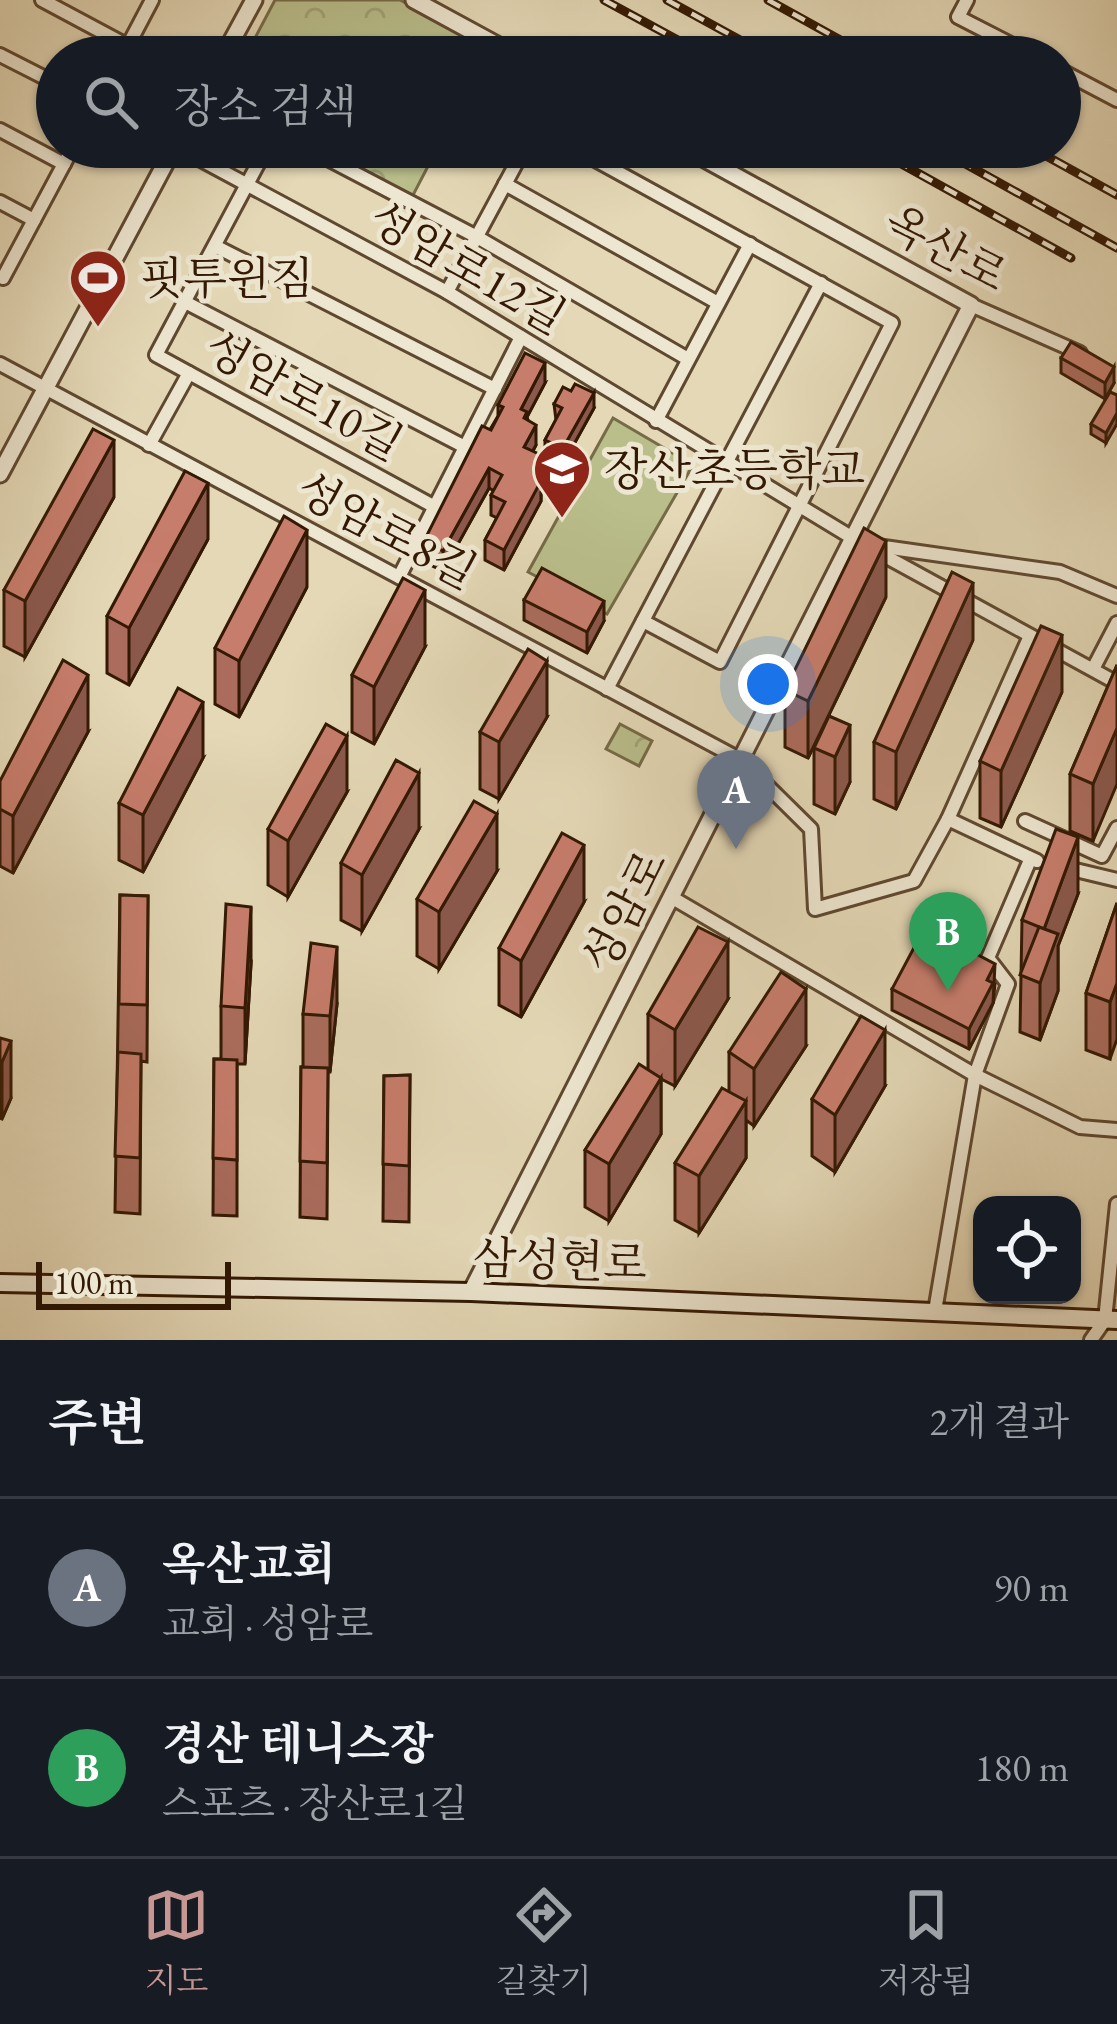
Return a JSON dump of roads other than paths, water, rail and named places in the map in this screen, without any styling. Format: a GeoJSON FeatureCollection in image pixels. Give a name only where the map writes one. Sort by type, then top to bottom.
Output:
{"type":"FeatureCollection","features":[{"type":"Feature","properties":{"kind":"main road","name":"삼성현로"},"geometry":{"type":"LineString","coordinates":[[0,1283],[471,1292],[1111,1320]]}},
{"type":"Feature","properties":{"kind":"street"},"geometry":{"type":"LineString","coordinates":[[42,0],[99,36]]}},
{"type":"Feature","properties":{"kind":"street"},"geometry":{"type":"LineString","coordinates":[[133,36],[152,0]]}},
{"type":"Feature","properties":{"kind":"street"},"geometry":{"type":"LineString","coordinates":[[234,36],[254,0]]}},
{"type":"Feature","properties":{"kind":"street"},"geometry":{"type":"LineString","coordinates":[[414,0],[480,36]]}},
{"type":"Feature","properties":{"kind":"street"},"geometry":{"type":"LineString","coordinates":[[967,0],[958,17],[995,36]]}},
{"type":"Feature","properties":{"kind":"street"},"geometry":{"type":"LineString","coordinates":[[0,55],[36,73]]}},
{"type":"Feature","properties":{"kind":"street"},"geometry":{"type":"LineString","coordinates":[[1081,81],[1117,100]]}},
{"type":"Feature","properties":{"kind":"street"},"geometry":{"type":"LineString","coordinates":[[0,130],[36,149]]}},
{"type":"Feature","properties":{"kind":"street"},"geometry":{"type":"LineString","coordinates":[[0,277],[62,168]]}},
{"type":"Feature","properties":{"kind":"street"},"geometry":{"type":"LineString","coordinates":[[0,474],[164,168]]}},
{"type":"Feature","properties":{"kind":"street","name":"성암로12길"},"geometry":{"type":"LineString","coordinates":[[214,168],[447,292],[858,541],[1094,669],[1116,693]]}},
{"type":"Feature","properties":{"kind":"street","name":"성암로10길"},"geometry":{"type":"LineString","coordinates":[[256,168],[156,356],[434,507]]}},
{"type":"Feature","properties":{"kind":"street","name":"성암로12길"},"geometry":{"type":"LineString","coordinates":[[345,168],[477,237],[688,359]]}},
{"type":"Feature","properties":{"kind":"street"},"geometry":{"type":"LineString","coordinates":[[447,292],[514,168]]}},
{"type":"Feature","properties":{"kind":"street"},"geometry":{"type":"LineString","coordinates":[[611,168],[892,322],[720,662],[643,621]]}},
{"type":"Feature","properties":{"kind":"street","name":"옥산로"},"geometry":{"type":"LineString","coordinates":[[721,168],[971,305],[1097,361]]}},
{"type":"Feature","properties":{"kind":"street","name":"성암로12길"},"geometry":{"type":"LineString","coordinates":[[506,184],[718,303]]}},
{"type":"Feature","properties":{"kind":"street"},"geometry":{"type":"LineString","coordinates":[[0,202],[34,220]]}},
{"type":"Feature","properties":{"kind":"street"},"geometry":{"type":"LineString","coordinates":[[656,421],[750,244]]}},
{"type":"Feature","properties":{"kind":"street"},"geometry":{"type":"LineString","coordinates":[[215,246],[495,389]]}},
{"type":"Feature","properties":{"kind":"street"},"geometry":{"type":"LineString","coordinates":[[607,689],[821,284]]}},
{"type":"Feature","properties":{"kind":"street"},"geometry":{"type":"LineString","coordinates":[[185,302],[465,447]]}},
{"type":"Feature","properties":{"kind":"street","name":"성암로"},"geometry":{"type":"LineString","coordinates":[[471,1292],[741,760],[858,541],[971,305]]}},
{"type":"Feature","properties":{"kind":"street"},"geometry":{"type":"LineString","coordinates":[[399,577],[521,337]]}},
{"type":"Feature","properties":{"kind":"street","name":"성암로8길"},"geometry":{"type":"LineString","coordinates":[[0,364],[741,760],[811,829],[815,909],[914,881],[948,819]]}},
{"type":"Feature","properties":{"kind":"street"},"geometry":{"type":"LineString","coordinates":[[149,445],[188,373]]}},
{"type":"Feature","properties":{"kind":"street"},"geometry":{"type":"LineString","coordinates":[[858,541],[1060,572],[1117,596]]}},
{"type":"Feature","properties":{"kind":"street"},"geometry":{"type":"LineString","coordinates":[[1094,669],[1117,623]]}},
{"type":"Feature","properties":{"kind":"street"},"geometry":{"type":"LineString","coordinates":[[1030,636],[948,819],[1030,860],[1117,880]]}},
{"type":"Feature","properties":{"kind":"street"},"geometry":{"type":"LineString","coordinates":[[1025,821],[1102,856],[1117,828]]}},
{"type":"Feature","properties":{"kind":"street"},"geometry":{"type":"LineString","coordinates":[[935,1311],[975,1075],[1008,984],[988,958],[1030,860]]}},
{"type":"Feature","properties":{"kind":"street"},"geometry":{"type":"LineString","coordinates":[[671,898],[975,1075],[1080,1126],[1117,1130]]}},
{"type":"Feature","properties":{"kind":"street"},"geometry":{"type":"LineString","coordinates":[[1090,1340],[1111,1320],[1117,1204]]}},
{"type":"Feature","properties":{"kind":"railway"},"geometry":{"type":"LineString","coordinates":[[604,0],[670,36]]}},
{"type":"Feature","properties":{"kind":"railway"},"geometry":{"type":"LineString","coordinates":[[667,0],[733,36]]}},
{"type":"Feature","properties":{"kind":"railway"},"geometry":{"type":"LineString","coordinates":[[768,0],[833,36]]}},
{"type":"Feature","properties":{"kind":"railway"},"geometry":{"type":"LineString","coordinates":[[909,168],[1071,258]]}},
{"type":"Feature","properties":{"kind":"railway"},"geometry":{"type":"LineString","coordinates":[[973,168],[1117,248]]}},
{"type":"Feature","properties":{"kind":"railway"},"geometry":{"type":"LineString","coordinates":[[1068,168],[1117,195]]}},
{"type":"Feature","properties":{"kind":"place","name":"핏투윈짐"},"geometry":{"type":"Point","coordinates":[98,329]}},
{"type":"Feature","properties":{"kind":"place","name":"장산초등학교"},"geometry":{"type":"Point","coordinates":[562,520]}},
{"type":"Feature","properties":{"kind":"place","name":"옥산교회"},"geometry":{"type":"Point","coordinates":[736,849]}},
{"type":"Feature","properties":{"kind":"place","name":"경산 테니스장"},"geometry":{"type":"Point","coordinates":[948,991]}}]}
